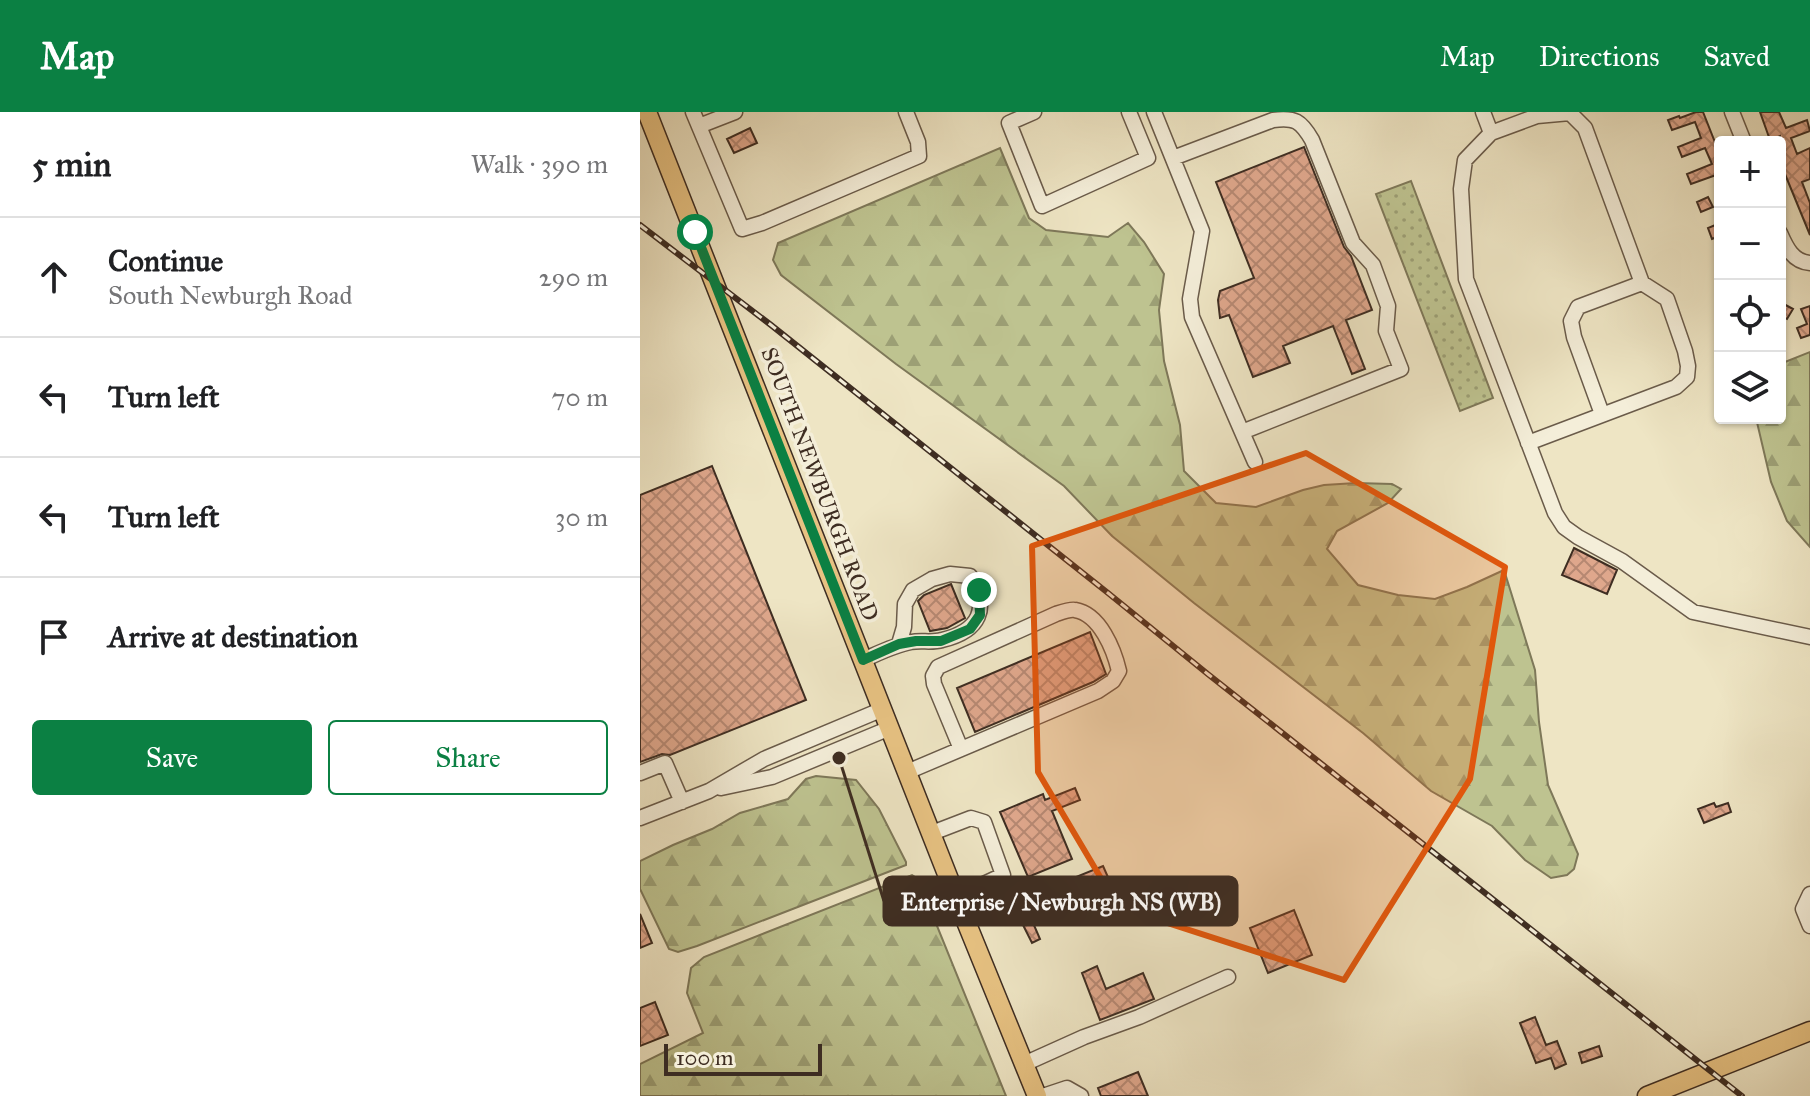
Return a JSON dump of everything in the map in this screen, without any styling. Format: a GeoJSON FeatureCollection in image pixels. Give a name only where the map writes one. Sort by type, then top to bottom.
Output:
{"type":"FeatureCollection","features":[{"type":"Feature","properties":{"kind":"main road","name":"SOUTH NEWBURGH ROAD"},"geometry":{"type":"LineString","coordinates":[[647,112],[956,897],[1040,1096]]}},
{"type":"Feature","properties":{"kind":"main road"},"geometry":{"type":"LineString","coordinates":[[1647,1096],[1810,1031]]}},
{"type":"Feature","properties":{"kind":"street"},"geometry":{"type":"LineString","coordinates":[[735,112],[696,119],[742,229],[919,156],[918,142],[906,112]]}},
{"type":"Feature","properties":{"kind":"street"},"geometry":{"type":"LineString","coordinates":[[1034,112],[1009,123],[1042,206],[1148,158],[1129,112]]}},
{"type":"Feature","properties":{"kind":"street"},"geometry":{"type":"LineString","coordinates":[[1154,112],[1202,231],[1190,299],[1192,317],[1255,462]]}},
{"type":"Feature","properties":{"kind":"street"},"geometry":{"type":"LineString","coordinates":[[1483,112],[1491,133]]}},
{"type":"Feature","properties":{"kind":"street"},"geometry":{"type":"LineString","coordinates":[[1732,112],[1742,136]]}},
{"type":"Feature","properties":{"kind":"street"},"geometry":{"type":"LineString","coordinates":[[1528,443],[1676,387],[1687,377],[1685,351],[1667,299],[1642,283],[1585,128],[1570,113],[1531,115],[1491,133],[1465,160],[1461,189],[1466,279],[1528,443],[1555,513],[1564,527],[1622,561],[1693,612],[1810,637]]}},
{"type":"Feature","properties":{"kind":"street"},"geometry":{"type":"LineString","coordinates":[[1173,158],[1273,120],[1295,120],[1305,127],[1312,140],[1353,243],[1373,265],[1388,306],[1386,331],[1401,369],[1242,432]]}},
{"type":"Feature","properties":{"kind":"street"},"geometry":{"type":"LineString","coordinates":[[1786,246],[1793,256],[1807,263]]}},
{"type":"Feature","properties":{"kind":"street"},"geometry":{"type":"LineString","coordinates":[[1602,414],[1571,321],[1578,307],[1642,283]]}},
{"type":"Feature","properties":{"kind":"street"},"geometry":{"type":"LineString","coordinates":[[863,660],[899,644],[941,641],[970,629],[980,615],[979,590],[970,576],[950,574],[932,579],[913,590],[905,604],[904,627],[899,644]]}},
{"type":"Feature","properties":{"kind":"street"},"geometry":{"type":"LineString","coordinates":[[907,772],[1098,691],[1113,681],[1119,671],[1115,652],[1100,628],[1074,609],[1056,614],[938,667],[933,676],[934,684],[961,749]]}},
{"type":"Feature","properties":{"kind":"street"},"geometry":{"type":"LineString","coordinates":[[640,818],[709,791],[764,759],[883,709]]}},
{"type":"Feature","properties":{"kind":"street"},"geometry":{"type":"LineString","coordinates":[[709,791],[772,777],[890,728]]}},
{"type":"Feature","properties":{"kind":"street"},"geometry":{"type":"LineString","coordinates":[[640,773],[665,763],[682,802]]}},
{"type":"Feature","properties":{"kind":"street"},"geometry":{"type":"LineString","coordinates":[[932,833],[971,818],[984,822],[1003,875],[956,897]]}},
{"type":"Feature","properties":{"kind":"street"},"geometry":{"type":"LineString","coordinates":[[1810,894],[1803,909],[1810,926]]}},
{"type":"Feature","properties":{"kind":"street"},"geometry":{"type":"LineString","coordinates":[[1024,1064],[1228,977]]}},
{"type":"Feature","properties":{"kind":"street"},"geometry":{"type":"LineString","coordinates":[[1040,1096],[1067,1088],[1081,1096]]}},
{"type":"Feature","properties":{"kind":"highlighted area"},"geometry":{"type":"Polygon","coordinates":[[[1306,453],[1505,567],[1470,779],[1344,980],[1118,907],[1038,772],[1032,546],[1306,453]]]}},
{"type":"Feature","properties":{"kind":"green space"},"geometry":{"type":"Polygon","coordinates":[[[1000,148],[1029,218],[1046,230],[1108,237],[1128,223],[1164,274],[1159,310],[1164,361],[1180,425],[1184,471],[1216,503],[1256,507],[1324,485],[1392,484],[1401,489],[1388,503],[1337,531],[1327,549],[1358,585],[1398,595],[1435,599],[1504,570],[1535,670],[1548,785],[1578,854],[1574,869],[1567,875],[1551,878],[1525,860],[1492,826],[1431,791],[1363,733],[1112,536],[1064,486],[896,364],[781,275],[773,260],[778,243],[1000,148]]]}},
{"type":"Feature","properties":{"kind":"green space"},"geometry":{"type":"Polygon","coordinates":[[[1411,181],[1493,398],[1460,411],[1376,194],[1411,181]]]}},
{"type":"Feature","properties":{"kind":"green space"},"geometry":{"type":"Polygon","coordinates":[[[1810,352],[1810,547],[1787,521],[1771,482],[1757,424],[1786,424],[1786,362],[1810,352]]]}},
{"type":"Feature","properties":{"kind":"green space"},"geometry":{"type":"Polygon","coordinates":[[[816,776],[856,780],[879,809],[906,865],[697,946],[678,952],[669,949],[640,889],[640,861],[740,813],[788,799],[806,779],[816,776]]]}},
{"type":"Feature","properties":{"kind":"green space"},"geometry":{"type":"Polygon","coordinates":[[[912,875],[918,879],[1006,1096],[640,1096],[640,1064],[703,1033],[687,993],[691,968],[704,957],[912,875]]]}},
{"type":"Feature","properties":{"kind":"building"},"geometry":{"type":"Polygon","coordinates":[[[1703,112],[1714,140],[1714,176],[1691,184],[1687,174],[1712,164],[1705,148],[1682,157],[1678,147],[1701,138],[1695,122],[1672,130],[1668,120],[1703,112]]]}},
{"type":"Feature","properties":{"kind":"building"},"geometry":{"type":"Polygon","coordinates":[[[1760,112],[1779,112],[1786,128],[1807,120],[1810,131],[1791,138],[1797,154],[1810,148],[1810,179],[1802,182],[1810,203],[1810,235],[1786,177],[1786,136],[1769,136],[1760,112]]]}},
{"type":"Feature","properties":{"kind":"building"},"geometry":{"type":"Polygon","coordinates":[[[750,128],[757,143],[734,153],[727,139],[750,128]]]}},
{"type":"Feature","properties":{"kind":"building"},"geometry":{"type":"Polygon","coordinates":[[[1304,147],[1372,310],[1346,320],[1365,369],[1352,374],[1333,326],[1283,346],[1290,363],[1253,377],[1229,315],[1220,318],[1220,291],[1254,278],[1216,182],[1304,147]]]}},
{"type":"Feature","properties":{"kind":"building"},"geometry":{"type":"Polygon","coordinates":[[[1708,197],[1713,207],[1701,212],[1697,202],[1708,197]]]}},
{"type":"Feature","properties":{"kind":"building"},"geometry":{"type":"Polygon","coordinates":[[[1714,226],[1714,238],[1712,239],[1708,228],[1714,226]]]}},
{"type":"Feature","properties":{"kind":"building"},"geometry":{"type":"Polygon","coordinates":[[[1786,305],[1793,309],[1786,318],[1786,305]]]}},
{"type":"Feature","properties":{"kind":"building"},"geometry":{"type":"Polygon","coordinates":[[[1810,306],[1810,335],[1801,338],[1797,328],[1807,324],[1801,309],[1810,306]]]}},
{"type":"Feature","properties":{"kind":"building"},"geometry":{"type":"Polygon","coordinates":[[[712,466],[806,700],[670,755],[662,754],[640,762],[640,495],[712,466]]]}},
{"type":"Feature","properties":{"kind":"building"},"geometry":{"type":"Polygon","coordinates":[[[1574,548],[1617,570],[1607,594],[1562,575],[1574,548]]]}},
{"type":"Feature","properties":{"kind":"building"},"geometry":{"type":"Polygon","coordinates":[[[951,584],[965,618],[947,628],[930,631],[918,601],[924,595],[951,584]]]}},
{"type":"Feature","properties":{"kind":"building"},"geometry":{"type":"Polygon","coordinates":[[[1090,632],[1106,674],[975,732],[957,688],[1090,632]]]}},
{"type":"Feature","properties":{"kind":"building"},"geometry":{"type":"Polygon","coordinates":[[[1075,788],[1080,800],[1052,811],[1072,859],[1028,877],[1000,812],[1043,794],[1045,800],[1075,788]]]}},
{"type":"Feature","properties":{"kind":"building"},"geometry":{"type":"Polygon","coordinates":[[[1714,803],[1716,807],[1728,803],[1731,812],[1704,823],[1698,809],[1714,803]]]}},
{"type":"Feature","properties":{"kind":"building"},"geometry":{"type":"Polygon","coordinates":[[[1103,866],[1111,884],[1084,895],[1076,877],[1103,866]]]}},
{"type":"Feature","properties":{"kind":"building"},"geometry":{"type":"Polygon","coordinates":[[[1027,909],[1040,939],[1032,943],[1017,913],[1027,909]]]}},
{"type":"Feature","properties":{"kind":"building"},"geometry":{"type":"Polygon","coordinates":[[[1294,910],[1312,955],[1268,973],[1250,928],[1294,910]]]}},
{"type":"Feature","properties":{"kind":"building"},"geometry":{"type":"Polygon","coordinates":[[[640,914],[652,943],[640,948],[640,914]]]}},
{"type":"Feature","properties":{"kind":"building"},"geometry":{"type":"Polygon","coordinates":[[[1097,966],[1106,989],[1143,973],[1154,999],[1100,1020],[1082,973],[1097,966]]]}},
{"type":"Feature","properties":{"kind":"building"},"geometry":{"type":"Polygon","coordinates":[[[655,1002],[668,1035],[640,1046],[640,1008],[655,1002]]]}},
{"type":"Feature","properties":{"kind":"building"},"geometry":{"type":"Polygon","coordinates":[[[1535,1017],[1546,1045],[1557,1041],[1566,1064],[1555,1069],[1551,1058],[1536,1063],[1520,1023],[1535,1017]]]}},
{"type":"Feature","properties":{"kind":"building"},"geometry":{"type":"Polygon","coordinates":[[[1599,1046],[1602,1056],[1582,1063],[1579,1053],[1599,1046]]]}},
{"type":"Feature","properties":{"kind":"building"},"geometry":{"type":"Polygon","coordinates":[[[1138,1072],[1148,1096],[1101,1096],[1098,1088],[1138,1072]]]}},
{"type":"Feature","properties":{"kind":"railway"},"geometry":{"type":"LineString","coordinates":[[640,225],[771,325],[1742,1096]]}},
{"type":"Feature","properties":{"kind":"place","name":"Enterprise / Newburgh NS (WB)"},"geometry":{"type":"Point","coordinates":[839,758]}},
{"type":"Feature","properties":{"kind":"route"},"geometry":{"type":"LineString","coordinates":[[695,232],[863,660],[899,644],[941,641],[970,629],[980,615],[979,590]]}}]}
